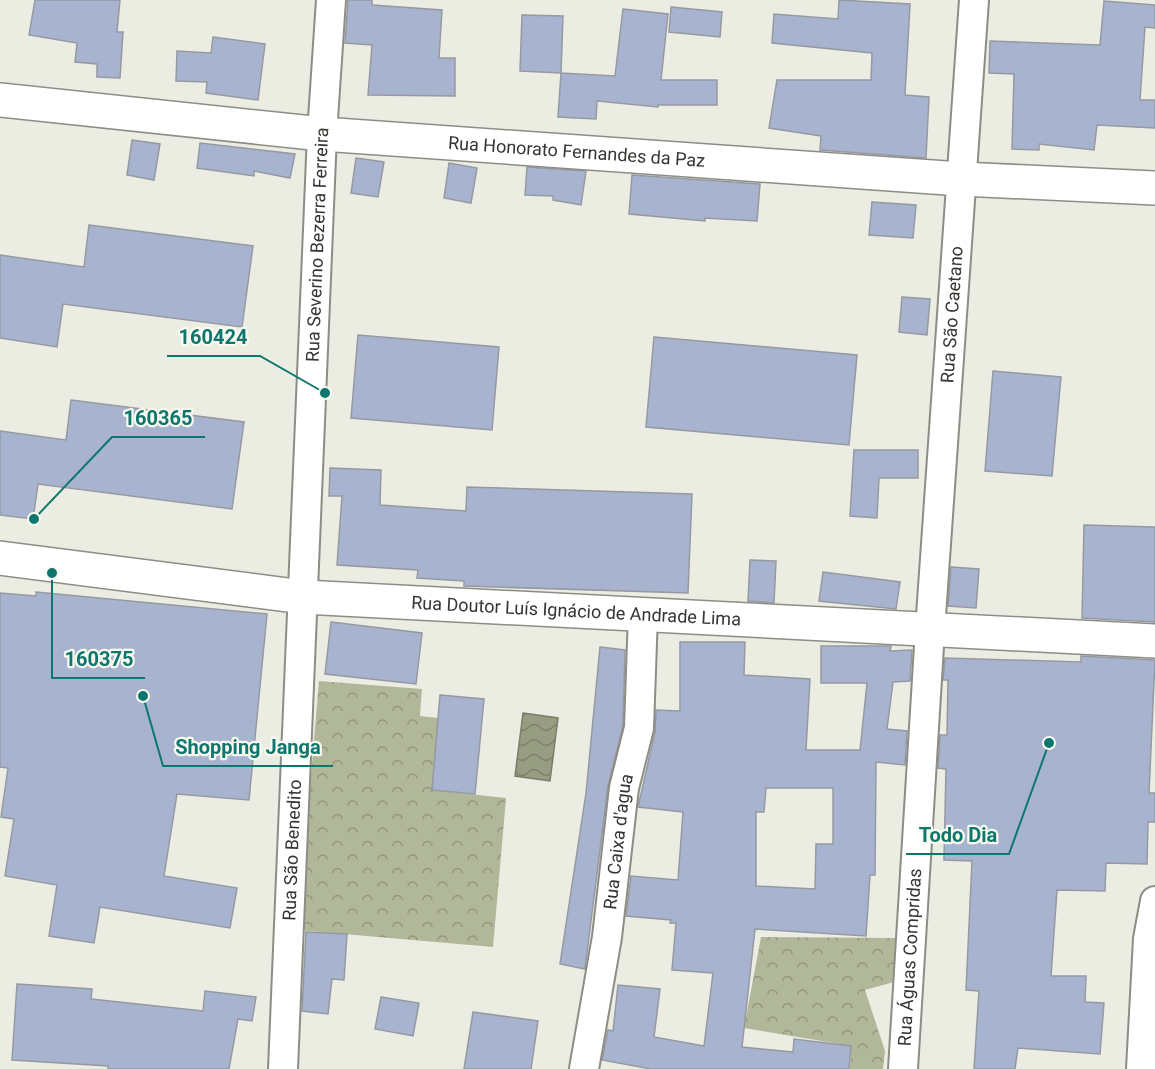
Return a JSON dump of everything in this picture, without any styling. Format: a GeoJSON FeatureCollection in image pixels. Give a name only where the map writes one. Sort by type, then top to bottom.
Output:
{"type":"FeatureCollection","features":[{"type":"Feature","properties":{"kind":"main road","name":"Rua Honorato Fernandes da Paz"},"geometry":{"type":"LineString","coordinates":[[0,100],[322,134],[961,179],[1155,188]]}},
{"type":"Feature","properties":{"kind":"main road","name":"Rua Doutor Luís Ignácio de Andrade Lima"},"geometry":{"type":"LineString","coordinates":[[0,558],[303,597],[1155,641]]}},
{"type":"Feature","properties":{"kind":"street","name":"Rua Severino Bezerra Ferreira"},"geometry":{"type":"LineString","coordinates":[[303,597],[322,134],[331,0]]}},
{"type":"Feature","properties":{"kind":"street","name":"Rua São Caetano"},"geometry":{"type":"LineString","coordinates":[[930,630],[974,0]]}},
{"type":"Feature","properties":{"kind":"street","name":"Rua São Benedito"},"geometry":{"type":"LineString","coordinates":[[283,1069],[303,597]]}},
{"type":"Feature","properties":{"kind":"street","name":"Rua Caixa d'agua"},"geometry":{"type":"LineString","coordinates":[[584,1069],[607,937],[624,788],[639,728],[643,614]]}},
{"type":"Feature","properties":{"kind":"street","name":"Rua Águas Compridas"},"geometry":{"type":"LineString","coordinates":[[903,1069],[930,630]]}},
{"type":"Feature","properties":{"kind":"street"},"geometry":{"type":"LineString","coordinates":[[1141,1069],[1148,939],[1155,901]]}},
{"type":"Feature","properties":{"kind":"green space"},"geometry":{"type":"Polygon","coordinates":[[[319,681],[422,689],[420,716],[438,718],[432,790],[506,798],[493,947],[298,930],[319,681]]]}},
{"type":"Feature","properties":{"kind":"green space"},"geometry":{"type":"Polygon","coordinates":[[[761,937],[897,938],[901,980],[865,990],[885,1051],[883,1069],[850,1069],[851,1046],[744,1028],[761,937]]]}},
{"type":"Feature","properties":{"kind":"water"},"geometry":{"type":"Polygon","coordinates":[[[523,713],[558,718],[550,781],[515,776],[523,713]]]}},
{"type":"Feature","properties":{"kind":"building"},"geometry":{"type":"Polygon","coordinates":[[[35,0],[120,0],[117,32],[123,32],[120,78],[97,77],[97,64],[75,62],[77,43],[29,35],[35,0]]]}},
{"type":"Feature","properties":{"kind":"building"},"geometry":{"type":"Polygon","coordinates":[[[348,0],[372,0],[372,5],[442,10],[439,58],[455,58],[455,96],[368,95],[372,45],[345,43],[348,0]]]}},
{"type":"Feature","properties":{"kind":"building"},"geometry":{"type":"Polygon","coordinates":[[[839,0],[910,4],[905,95],[929,97],[926,158],[820,150],[821,136],[769,128],[777,80],[871,80],[872,53],[772,43],[774,14],[838,19],[839,0]]]}},
{"type":"Feature","properties":{"kind":"building"},"geometry":{"type":"Polygon","coordinates":[[[1104,1],[1155,5],[1155,28],[1145,27],[1140,100],[1155,100],[1155,128],[1097,125],[1094,150],[1039,144],[1039,150],[1012,149],[1014,74],[989,73],[990,41],[1100,45],[1104,1]]]}},
{"type":"Feature","properties":{"kind":"building"},"geometry":{"type":"Polygon","coordinates":[[[671,7],[722,12],[720,37],[669,32],[671,7]]]}},
{"type":"Feature","properties":{"kind":"building"},"geometry":{"type":"Polygon","coordinates":[[[623,9],[668,14],[661,80],[717,80],[717,105],[658,105],[658,107],[597,101],[596,119],[558,117],[561,73],[615,76],[623,9]]]}},
{"type":"Feature","properties":{"kind":"building"},"geometry":{"type":"Polygon","coordinates":[[[522,15],[563,16],[561,73],[520,71],[522,15]]]}},
{"type":"Feature","properties":{"kind":"building"},"geometry":{"type":"Polygon","coordinates":[[[213,37],[265,44],[258,100],[206,93],[207,82],[176,81],[177,51],[211,53],[213,37]]]}},
{"type":"Feature","properties":{"kind":"building"},"geometry":{"type":"Polygon","coordinates":[[[132,140],[160,144],[154,180],[127,175],[132,140]]]}},
{"type":"Feature","properties":{"kind":"building"},"geometry":{"type":"Polygon","coordinates":[[[200,143],[295,154],[290,178],[254,171],[254,176],[197,168],[200,143]]]}},
{"type":"Feature","properties":{"kind":"building"},"geometry":{"type":"Polygon","coordinates":[[[356,158],[384,162],[378,197],[351,193],[356,158]]]}},
{"type":"Feature","properties":{"kind":"building"},"geometry":{"type":"Polygon","coordinates":[[[449,163],[477,168],[471,203],[444,198],[449,163]]]}},
{"type":"Feature","properties":{"kind":"building"},"geometry":{"type":"Polygon","coordinates":[[[527,167],[586,171],[581,205],[553,200],[553,196],[525,195],[527,167]]]}},
{"type":"Feature","properties":{"kind":"building"},"geometry":{"type":"Polygon","coordinates":[[[632,175],[760,184],[757,221],[705,218],[705,221],[629,214],[632,175]]]}},
{"type":"Feature","properties":{"kind":"building"},"geometry":{"type":"Polygon","coordinates":[[[872,202],[916,205],[913,238],[869,235],[872,202]]]}},
{"type":"Feature","properties":{"kind":"building"},"geometry":{"type":"Polygon","coordinates":[[[89,225],[253,246],[242,327],[63,304],[57,347],[0,338],[0,255],[84,267],[89,225]]]}},
{"type":"Feature","properties":{"kind":"building"},"geometry":{"type":"Polygon","coordinates":[[[902,297],[930,299],[927,335],[899,332],[902,297]]]}},
{"type":"Feature","properties":{"kind":"building"},"geometry":{"type":"Polygon","coordinates":[[[358,335],[499,347],[492,430],[351,418],[358,335]]]}},
{"type":"Feature","properties":{"kind":"building"},"geometry":{"type":"Polygon","coordinates":[[[654,337],[857,355],[849,445],[646,427],[654,337]]]}},
{"type":"Feature","properties":{"kind":"building"},"geometry":{"type":"Polygon","coordinates":[[[993,371],[1061,377],[1052,476],[985,471],[993,371]]]}},
{"type":"Feature","properties":{"kind":"building"},"geometry":{"type":"Polygon","coordinates":[[[71,400],[244,422],[232,509],[38,484],[33,519],[0,515],[0,431],[66,440],[71,400]]]}},
{"type":"Feature","properties":{"kind":"building"},"geometry":{"type":"Polygon","coordinates":[[[854,450],[918,450],[918,478],[879,478],[877,518],[850,516],[854,450]]]}},
{"type":"Feature","properties":{"kind":"building"},"geometry":{"type":"Polygon","coordinates":[[[330,468],[381,470],[380,505],[466,511],[467,487],[692,494],[688,593],[464,586],[464,581],[417,578],[418,570],[337,565],[342,496],[329,496],[330,468]]]}},
{"type":"Feature","properties":{"kind":"building"},"geometry":{"type":"Polygon","coordinates":[[[1084,525],[1155,527],[1155,622],[1082,618],[1084,525]]]}},
{"type":"Feature","properties":{"kind":"building"},"geometry":{"type":"Polygon","coordinates":[[[750,560],[776,561],[774,603],[748,601],[750,560]]]}},
{"type":"Feature","properties":{"kind":"building"},"geometry":{"type":"Polygon","coordinates":[[[951,567],[979,569],[976,608],[948,606],[951,567]]]}},
{"type":"Feature","properties":{"kind":"building"},"geometry":{"type":"Polygon","coordinates":[[[823,572],[900,582],[896,609],[819,601],[823,572]]]}},
{"type":"Feature","properties":{"kind":"building"},"geometry":{"type":"Polygon","coordinates":[[[36,592],[267,614],[249,800],[177,794],[164,876],[237,888],[230,928],[100,907],[94,943],[49,936],[57,885],[5,876],[14,819],[1,817],[8,768],[0,767],[0,593],[36,596],[36,592]]]}},
{"type":"Feature","properties":{"kind":"building"},"geometry":{"type":"Polygon","coordinates":[[[331,622],[422,633],[416,684],[325,674],[331,622]]]}},
{"type":"Feature","properties":{"kind":"building"},"geometry":{"type":"Polygon","coordinates":[[[680,642],[745,642],[744,675],[810,679],[806,750],[860,750],[867,683],[821,683],[821,646],[891,646],[890,651],[912,650],[910,681],[893,682],[887,729],[907,731],[905,765],[876,762],[875,875],[870,875],[866,936],[755,929],[742,1047],[793,1052],[794,1039],[851,1046],[849,1069],[651,1069],[602,1060],[608,1030],[613,1031],[618,985],[660,989],[654,1037],[704,1046],[713,973],[672,970],[676,923],[670,923],[671,920],[626,916],[631,876],[678,880],[683,812],[638,807],[655,732],[656,710],[680,711],[680,642]],[[766,788],[764,812],[756,812],[756,886],[815,889],[816,844],[833,844],[833,788],[766,788]]]}},
{"type":"Feature","properties":{"kind":"building"},"geometry":{"type":"Polygon","coordinates":[[[600,647],[625,650],[623,726],[608,786],[585,969],[560,964],[586,793],[600,647]]]}},
{"type":"Feature","properties":{"kind":"building"},"geometry":{"type":"Polygon","coordinates":[[[1081,656],[1155,660],[1149,793],[1155,793],[1155,822],[1148,822],[1147,864],[1106,863],[1105,891],[1057,890],[1051,976],[1086,976],[1085,1002],[1104,1003],[1100,1054],[1018,1048],[1015,1069],[974,1069],[979,991],[966,990],[972,861],[944,860],[946,769],[938,768],[940,735],[947,735],[948,680],[943,680],[945,658],[1081,662],[1081,656]]]}},
{"type":"Feature","properties":{"kind":"building"},"geometry":{"type":"Polygon","coordinates":[[[440,695],[484,699],[475,794],[432,790],[440,695]]]}},
{"type":"Feature","properties":{"kind":"building"},"geometry":{"type":"Polygon","coordinates":[[[306,932],[347,934],[344,980],[332,979],[328,1014],[302,1011],[306,932]]]}},
{"type":"Feature","properties":{"kind":"building"},"geometry":{"type":"Polygon","coordinates":[[[17,984],[92,989],[91,999],[203,1011],[205,991],[256,997],[252,1021],[238,1019],[229,1069],[108,1069],[108,1066],[12,1060],[17,984]]]}},
{"type":"Feature","properties":{"kind":"building"},"geometry":{"type":"Polygon","coordinates":[[[381,997],[419,1003],[413,1036],[375,1029],[381,997]]]}},
{"type":"Feature","properties":{"kind":"building"},"geometry":{"type":"Polygon","coordinates":[[[473,1012],[538,1021],[531,1069],[464,1069],[473,1012]]]}},
{"type":"Feature","properties":{"kind":"place","name":"160424"},"geometry":{"type":"Point","coordinates":[325,393]}},
{"type":"Feature","properties":{"kind":"place","name":"160365"},"geometry":{"type":"Point","coordinates":[34,519]}},
{"type":"Feature","properties":{"kind":"place","name":"160375"},"geometry":{"type":"Point","coordinates":[52,573]}},
{"type":"Feature","properties":{"kind":"place","name":"Shopping Janga"},"geometry":{"type":"Point","coordinates":[143,696]}},
{"type":"Feature","properties":{"kind":"place","name":"Todo Dia"},"geometry":{"type":"Point","coordinates":[1049,743]}}]}
